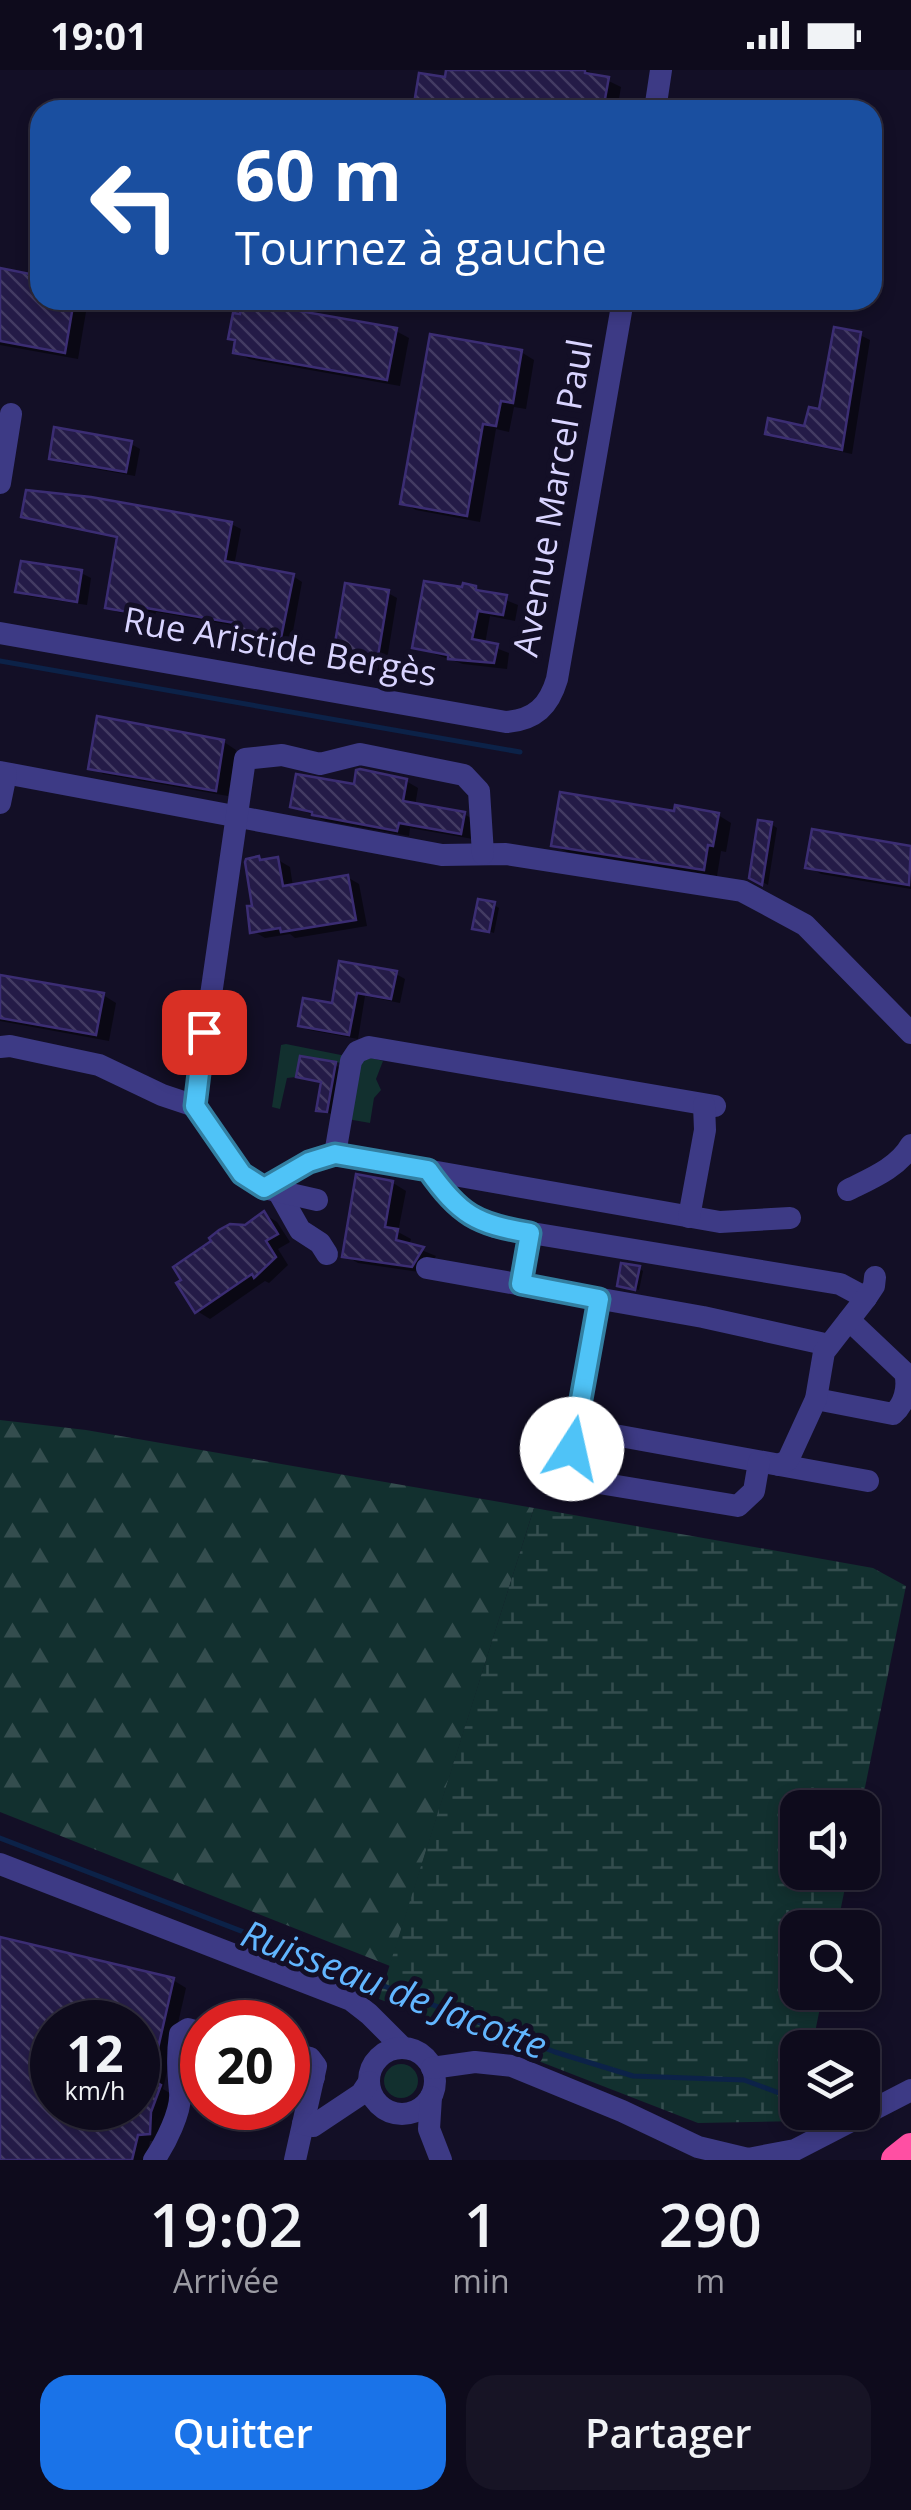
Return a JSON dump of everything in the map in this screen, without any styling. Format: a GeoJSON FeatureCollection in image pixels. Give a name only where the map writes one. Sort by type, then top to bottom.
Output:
{"type":"FeatureCollection","features":[{"type":"Feature","properties":{"kind":"highway"},"geometry":{"type":"LineString","coordinates":[[896,2160],[911,2148]]}},
{"type":"Feature","properties":{"kind":"street"},"geometry":{"type":"LineString","coordinates":[[657,100],[662,70]]}},
{"type":"Feature","properties":{"kind":"street","name":"Avenue Marcel Paul"},"geometry":{"type":"LineString","coordinates":[[545,707],[557,678],[621,310]]}},
{"type":"Feature","properties":{"kind":"street"},"geometry":{"type":"LineString","coordinates":[[0,483],[11,414]]}},
{"type":"Feature","properties":{"kind":"street","name":"Rue Aristide Bergès"},"geometry":{"type":"LineString","coordinates":[[0,634],[506,722],[522,721],[545,707]]}},
{"type":"Feature","properties":{"kind":"street"},"geometry":{"type":"LineString","coordinates":[[195,1106],[245,759],[282,755],[320,764],[360,754],[464,775],[478,791],[483,854]]}},
{"type":"Feature","properties":{"kind":"street"},"geometry":{"type":"LineString","coordinates":[[0,803],[3,773],[442,854],[506,854],[742,891],[805,925],[911,1033]]}},
{"type":"Feature","properties":{"kind":"street"},"geometry":{"type":"LineString","coordinates":[[0,1048],[10,1046],[99,1065],[195,1106],[242,1174],[271,1189],[318,1200]]}},
{"type":"Feature","properties":{"kind":"street"},"geometry":{"type":"LineString","coordinates":[[335,1154],[352,1061],[357,1052],[369,1046],[709,1105],[689,1217]]}},
{"type":"Feature","properties":{"kind":"street"},"geometry":{"type":"LineString","coordinates":[[848,1190],[882,1173],[911,1146]]}},
{"type":"Feature","properties":{"kind":"street"},"geometry":{"type":"LineString","coordinates":[[271,1189],[309,1162],[335,1154],[689,1217],[742,1223],[790,1218]]}},
{"type":"Feature","properties":{"kind":"street"},"geometry":{"type":"LineString","coordinates":[[428,1170],[450,1202],[470,1218],[494,1227],[871,1287],[829,1345],[819,1371],[816,1399],[788,1460],[769,1464],[754,1490],[738,1506],[593,1482]]}},
{"type":"Feature","properties":{"kind":"street"},"geometry":{"type":"LineString","coordinates":[[271,1189],[300,1230],[320,1243],[327,1254]]}},
{"type":"Feature","properties":{"kind":"street"},"geometry":{"type":"LineString","coordinates":[[521,1284],[530,1233]]}},
{"type":"Feature","properties":{"kind":"street"},"geometry":{"type":"LineString","coordinates":[[427,1268],[703,1316],[829,1345]]}},
{"type":"Feature","properties":{"kind":"street"},"geometry":{"type":"LineString","coordinates":[[599,1299],[574,1438],[868,1481]]}},
{"type":"Feature","properties":{"kind":"street"},"geometry":{"type":"LineString","coordinates":[[816,1399],[893,1414],[904,1402],[905,1373],[849,1320]]}},
{"type":"Feature","properties":{"kind":"street"},"geometry":{"type":"LineString","coordinates":[[0,1864],[361,2006],[403,2048],[420,2054],[432,2068],[435,2082],[428,2116],[442,2160]]}},
{"type":"Feature","properties":{"kind":"street"},"geometry":{"type":"LineString","coordinates":[[329,1994],[359,2021],[368,2040],[377,2102],[417,2133],[428,2160]]}},
{"type":"Feature","properties":{"kind":"street"},"geometry":{"type":"LineString","coordinates":[[180,2034],[176,2060],[180,2087]]}},
{"type":"Feature","properties":{"kind":"street"},"geometry":{"type":"LineString","coordinates":[[310,2125],[361,2094],[385,2052],[403,2048]]}},
{"type":"Feature","properties":{"kind":"street"},"geometry":{"type":"LineString","coordinates":[[310,2060],[315,2061],[310,2094]]}},
{"type":"Feature","properties":{"kind":"street"},"geometry":{"type":"LineString","coordinates":[[432,2068],[500,2063],[622,2110],[698,2147],[748,2159],[795,2150],[911,2090]]}},
{"type":"Feature","properties":{"kind":"street"},"geometry":{"type":"LineString","coordinates":[[310,2076],[314,2077]]}},
{"type":"Feature","properties":{"kind":"street"},"geometry":{"type":"LineString","coordinates":[[396,2113],[416,2110],[431,2096]]}},
{"type":"Feature","properties":{"kind":"street"},"geometry":{"type":"LineString","coordinates":[[154,2160],[168,2138],[180,2097]]}},
{"type":"Feature","properties":{"kind":"street"},"geometry":{"type":"LineString","coordinates":[[295,2160],[302,2130]]}},
{"type":"Feature","properties":{"kind":"green space"},"geometry":{"type":"Polygon","coordinates":[[[281,1045],[346,1056],[347,1064],[300,1056],[296,1077],[287,1078],[280,1109],[272,1107],[281,1045]]]}},
{"type":"Feature","properties":{"kind":"green space"},"geometry":{"type":"Polygon","coordinates":[[[363,1056],[383,1061],[376,1079],[381,1090],[374,1098],[370,1123],[347,1119],[363,1056]]]}},
{"type":"Feature","properties":{"kind":"green space"},"geometry":{"type":"Polygon","coordinates":[[[0,1420],[86,1430],[534,1508],[390,1966],[0,1812],[0,1420]]]}},
{"type":"Feature","properties":{"kind":"green space"},"geometry":{"type":"Polygon","coordinates":[[[534,1508],[873,1568],[906,1586],[864,1790],[780,1790],[780,1890],[845,1890],[840,1910],[780,1910],[780,2010],[820,2010],[815,2030],[780,2030],[780,2121],[698,2123],[379,1999],[534,1508]]]}},
{"type":"Feature","properties":{"kind":"green space"},"geometry":{"type":"Polygon","coordinates":[[[401,2064],[413,2069],[418,2081],[413,2093],[401,2098],[389,2093],[384,2081],[389,2069],[401,2064]]]}},
{"type":"Feature","properties":{"kind":"building"},"geometry":{"type":"Polygon","coordinates":[[[446,70],[585,70],[609,77],[605,100],[415,100],[419,73],[445,77],[446,70]]]}},
{"type":"Feature","properties":{"kind":"building"},"geometry":{"type":"Polygon","coordinates":[[[0,268],[30,274],[30,310],[72,310],[65,353],[0,341],[0,268]]]}},
{"type":"Feature","properties":{"kind":"building"},"geometry":{"type":"Polygon","coordinates":[[[241,310],[294,310],[397,328],[387,380],[233,353],[235,340],[228,339],[233,313],[240,314],[241,310]]]}},
{"type":"Feature","properties":{"kind":"building"},"geometry":{"type":"Polygon","coordinates":[[[834,327],[861,332],[842,450],[765,434],[768,418],[804,426],[809,407],[819,409],[834,327]]]}},
{"type":"Feature","properties":{"kind":"building"},"geometry":{"type":"Polygon","coordinates":[[[430,334],[522,350],[513,403],[501,401],[496,426],[483,424],[467,516],[400,504],[430,334]]]}},
{"type":"Feature","properties":{"kind":"building"},"geometry":{"type":"Polygon","coordinates":[[[54,427],[132,441],[126,472],[49,459],[54,427]]]}},
{"type":"Feature","properties":{"kind":"building"},"geometry":{"type":"Polygon","coordinates":[[[26,490],[91,497],[232,522],[225,561],[294,574],[281,638],[273,636],[272,642],[241,636],[242,630],[234,629],[235,623],[146,608],[145,615],[105,608],[117,537],[21,517],[26,490]]]}},
{"type":"Feature","properties":{"kind":"building"},"geometry":{"type":"Polygon","coordinates":[[[21,561],[82,570],[77,602],[15,592],[21,561]]]}},
{"type":"Feature","properties":{"kind":"building"},"geometry":{"type":"Polygon","coordinates":[[[424,581],[462,587],[463,583],[476,586],[476,590],[507,595],[503,615],[478,611],[472,639],[498,644],[494,663],[448,659],[448,655],[412,648],[424,581]]]}},
{"type":"Feature","properties":{"kind":"building"},"geometry":{"type":"Polygon","coordinates":[[[345,583],[389,590],[376,668],[332,661],[345,583]]]}},
{"type":"Feature","properties":{"kind":"building"},"geometry":{"type":"Polygon","coordinates":[[[97,716],[224,740],[216,791],[88,769],[97,716]]]}},
{"type":"Feature","properties":{"kind":"building"},"geometry":{"type":"Polygon","coordinates":[[[356,770],[407,779],[403,801],[465,812],[461,834],[399,823],[397,831],[290,807],[296,774],[354,784],[356,770]]]}},
{"type":"Feature","properties":{"kind":"building"},"geometry":{"type":"Polygon","coordinates":[[[560,792],[674,811],[675,805],[719,813],[704,870],[551,846],[560,792]]]}},
{"type":"Feature","properties":{"kind":"building"},"geometry":{"type":"Polygon","coordinates":[[[758,820],[772,822],[762,885],[749,878],[758,820]]]}},
{"type":"Feature","properties":{"kind":"building"},"geometry":{"type":"Polygon","coordinates":[[[812,829],[911,846],[909,885],[805,868],[812,829]]]}},
{"type":"Feature","properties":{"kind":"building"},"geometry":{"type":"Polygon","coordinates":[[[259,856],[260,860],[278,857],[283,886],[348,875],[356,920],[250,933],[247,906],[252,906],[245,862],[259,856]]]}},
{"type":"Feature","properties":{"kind":"building"},"geometry":{"type":"Polygon","coordinates":[[[478,899],[495,902],[489,932],[472,929],[478,899]]]}},
{"type":"Feature","properties":{"kind":"building"},"geometry":{"type":"Polygon","coordinates":[[[339,961],[397,971],[391,999],[357,993],[349,1035],[298,1026],[303,998],[332,1003],[339,961]]]}},
{"type":"Feature","properties":{"kind":"building"},"geometry":{"type":"Polygon","coordinates":[[[0,975],[104,993],[96,1035],[0,1018],[0,975]]]}},
{"type":"Feature","properties":{"kind":"building"},"geometry":{"type":"Polygon","coordinates":[[[300,1056],[336,1062],[327,1112],[316,1111],[321,1082],[296,1077],[300,1056]]]}},
{"type":"Feature","properties":{"kind":"building"},"geometry":{"type":"Polygon","coordinates":[[[356,1174],[393,1181],[385,1227],[398,1229],[396,1240],[424,1247],[412,1267],[342,1257],[356,1174]]]}},
{"type":"Feature","properties":{"kind":"building"},"geometry":{"type":"Polygon","coordinates":[[[264,1211],[278,1234],[266,1241],[276,1257],[254,1278],[252,1274],[195,1313],[176,1283],[181,1280],[173,1267],[211,1241],[209,1238],[219,1230],[230,1224],[245,1225],[264,1211]]]}},
{"type":"Feature","properties":{"kind":"building"},"geometry":{"type":"Polygon","coordinates":[[[621,1263],[640,1266],[635,1290],[617,1286],[621,1263]]]}},
{"type":"Feature","properties":{"kind":"building"},"geometry":{"type":"Polygon","coordinates":[[[0,1937],[174,1978],[160,2039],[160,2000],[30,2000],[30,2130],[150,2130],[150,2134],[138,2135],[132,2160],[0,2160],[0,1937]]]}},
{"type":"Feature","properties":{"kind":"waterway"},"geometry":{"type":"LineString","coordinates":[[0,661],[520,752]]}},
{"type":"Feature","properties":{"kind":"waterway","name":"Ruisseau de Jacotte"},"geometry":{"type":"LineString","coordinates":[[0,1838],[555,2052],[633,2076],[744,2080],[780,2093]]}},
{"type":"Feature","properties":{"kind":"route"},"geometry":{"type":"LineString","coordinates":[[204,1032],[195,1106],[242,1174],[264,1188],[309,1162],[335,1154],[428,1170],[450,1202],[470,1218],[530,1233],[521,1284],[599,1299],[572,1449]]}}]}
